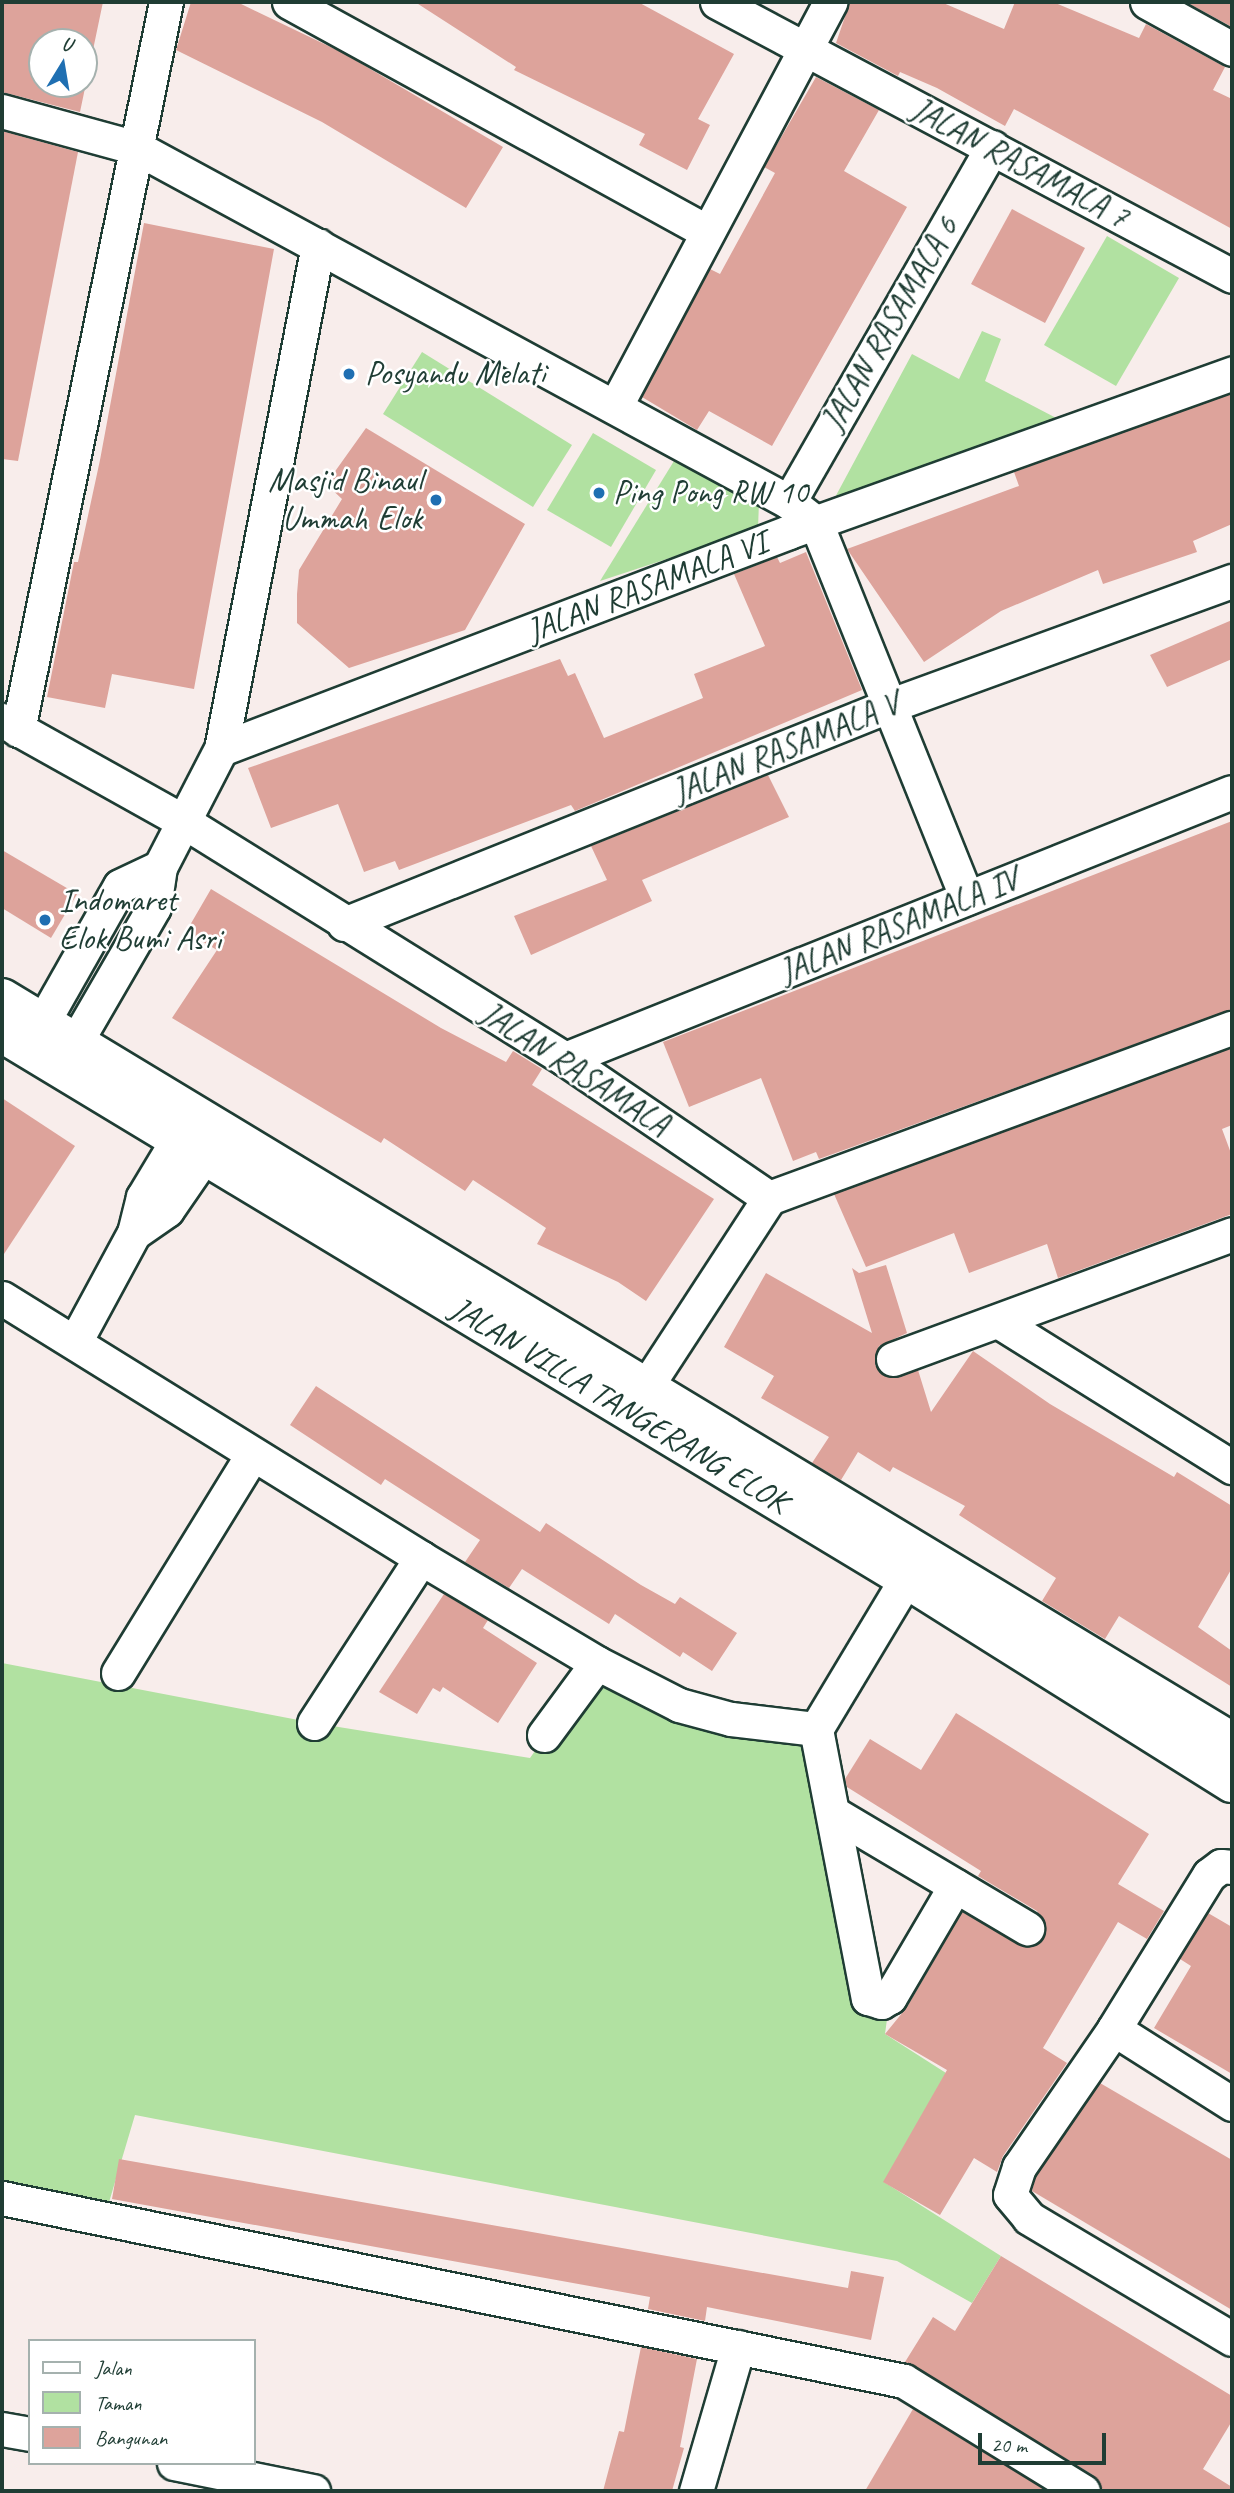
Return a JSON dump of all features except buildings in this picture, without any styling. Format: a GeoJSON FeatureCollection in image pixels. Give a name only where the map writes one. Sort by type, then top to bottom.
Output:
{"type":"FeatureCollection","features":[{"type":"Feature","properties":{"kind":"street"},"geometry":{"type":"LineString","coordinates":[[10,725],[137,148],[166,2]]}},
{"type":"Feature","properties":{"kind":"street"},"geometry":{"type":"LineString","coordinates":[[289,2],[706,231]]}},
{"type":"Feature","properties":{"kind":"street","name":"JALAN RASAMALA 7"},"geometry":{"type":"LineString","coordinates":[[717,2],[1232,276]]}},
{"type":"Feature","properties":{"kind":"street"},"geometry":{"type":"LineString","coordinates":[[615,407],[706,231],[807,51],[830,2]]}},
{"type":"Feature","properties":{"kind":"street"},"geometry":{"type":"LineString","coordinates":[[1147,2],[1232,49]]}},
{"type":"Feature","properties":{"kind":"street"},"geometry":{"type":"LineString","coordinates":[[2,111],[137,148],[789,502],[816,523],[967,898]]}},
{"type":"Feature","properties":{"kind":"street","name":"JALAN RASAMALA 6"},"geometry":{"type":"LineString","coordinates":[[789,502],[992,147]]}},
{"type":"Feature","properties":{"kind":"street"},"geometry":{"type":"LineString","coordinates":[[69,1055],[154,907],[160,867],[186,823],[221,749],[318,245]]}},
{"type":"Feature","properties":{"kind":"street","name":"JALAN RASAMALA VI"},"geometry":{"type":"LineString","coordinates":[[221,749],[816,523],[1232,373]]}},
{"type":"Feature","properties":{"kind":"street","name":"JALAN RASAMALA V"},"geometry":{"type":"LineString","coordinates":[[344,924],[888,706],[1232,582]]}},
{"type":"Feature","properties":{"kind":"street","name":"JALAN RASAMALA"},"geometry":{"type":"LineString","coordinates":[[10,725],[186,823],[344,924],[565,1059],[769,1198]]}},
{"type":"Feature","properties":{"kind":"street","name":"JALAN RASAMALA IV"},"geometry":{"type":"LineString","coordinates":[[565,1059],[1232,792]]}},
{"type":"Feature","properties":{"kind":"street"},"geometry":{"type":"LineString","coordinates":[[24,1035],[120,886],[160,867]]}},
{"type":"Feature","properties":{"kind":"street","name":"JALAN VILLA TANGERANG ELOK"},"geometry":{"type":"LineString","coordinates":[[2,998],[24,1035],[69,1055],[638,1401],[914,1565],[1232,1742]]}},
{"type":"Feature","properties":{"kind":"street"},"geometry":{"type":"LineString","coordinates":[[638,1401],[769,1198],[1232,1028]]}},
{"type":"Feature","properties":{"kind":"street"},"geometry":{"type":"LineString","coordinates":[[75,1342],[134,1233],[167,1210],[199,1135]]}},
{"type":"Feature","properties":{"kind":"street"},"geometry":{"type":"LineString","coordinates":[[893,1359],[1232,1234]]}},
{"type":"Feature","properties":{"kind":"street"},"geometry":{"type":"LineString","coordinates":[[2,1298],[421,1559],[597,1663],[679,1705],[731,1719],[816,1729]]}},
{"type":"Feature","properties":{"kind":"street"},"geometry":{"type":"LineString","coordinates":[[998,1321],[1232,1466]]}},
{"type":"Feature","properties":{"kind":"street"},"geometry":{"type":"LineString","coordinates":[[118,1673],[252,1455]]}},
{"type":"Feature","properties":{"kind":"street"},"geometry":{"type":"LineString","coordinates":[[314,1723],[421,1559]]}},
{"type":"Feature","properties":{"kind":"street"},"geometry":{"type":"LineString","coordinates":[[914,1565],[816,1729],[868,1998],[881,2002],[890,1997],[955,1886]]}},
{"type":"Feature","properties":{"kind":"street","name":"JALAN VILLA TANGERANG ELOK"},"geometry":{"type":"LineString","coordinates":[[914,1565],[1232,1783]]}},
{"type":"Feature","properties":{"kind":"street"},"geometry":{"type":"LineString","coordinates":[[544,1735],[597,1663]]}},
{"type":"Feature","properties":{"kind":"street"},"geometry":{"type":"LineString","coordinates":[[833,1813],[1027,1928]]}},
{"type":"Feature","properties":{"kind":"street"},"geometry":{"type":"LineString","coordinates":[[1232,1867],[1221,1866],[1209,1875],[1115,2029],[1019,2167],[1010,2195],[1029,2218],[1232,2339]]}},
{"type":"Feature","properties":{"kind":"street"},"geometry":{"type":"LineString","coordinates":[[1115,2029],[1232,2104]]}},
{"type":"Feature","properties":{"kind":"street"},"geometry":{"type":"LineString","coordinates":[[2,2198],[904,2381],[1083,2491]]}},
{"type":"Feature","properties":{"kind":"street"},"geometry":{"type":"LineString","coordinates":[[696,2491],[738,2347]]}},
{"type":"Feature","properties":{"kind":"street"},"geometry":{"type":"LineString","coordinates":[[2,2429],[28,2434]]}},
{"type":"Feature","properties":{"kind":"street"},"geometry":{"type":"LineString","coordinates":[[184,2465],[313,2491]]}},
{"type":"Feature","properties":{"kind":"green space"},"geometry":{"type":"Polygon","coordinates":[[[1107,236],[1179,278],[1116,386],[1044,345],[1107,236]]]}},
{"type":"Feature","properties":{"kind":"green space"},"geometry":{"type":"Polygon","coordinates":[[[982,331],[1001,339],[985,381],[1060,420],[832,503],[912,354],[959,379],[982,331]]]}},
{"type":"Feature","properties":{"kind":"green space"},"geometry":{"type":"Polygon","coordinates":[[[422,352],[572,445],[533,507],[383,414],[422,352]]]}},
{"type":"Feature","properties":{"kind":"green space"},"geometry":{"type":"Polygon","coordinates":[[[593,433],[656,470],[611,547],[547,510],[593,433]]]}},
{"type":"Feature","properties":{"kind":"green space"},"geometry":{"type":"Polygon","coordinates":[[[674,461],[759,501],[758,529],[600,581],[674,461]]]}},
{"type":"Feature","properties":{"kind":"green space"},"geometry":{"type":"Polygon","coordinates":[[[2,1663],[314,1723],[530,1758],[597,1663],[816,1729],[868,1998],[890,1997],[885,2034],[946,2073],[884,2182],[1001,2256],[972,2303],[897,2261],[135,2115],[104,2219],[2,2194],[2,1663]]]}},
{"type":"Feature","properties":{"kind":"place","name":"Posyandu Melati"},"geometry":{"type":"Point","coordinates":[349,374]}},
{"type":"Feature","properties":{"kind":"place","name":"Ping Pong RW 10"},"geometry":{"type":"Point","coordinates":[599,493]}},
{"type":"Feature","properties":{"kind":"place","name":"Masjid Binaul Ummah Elok"},"geometry":{"type":"Point","coordinates":[436,500]}},
{"type":"Feature","properties":{"kind":"place","name":"Indomaret Elok Bumi Asri"},"geometry":{"type":"Point","coordinates":[45,920]}}]}
